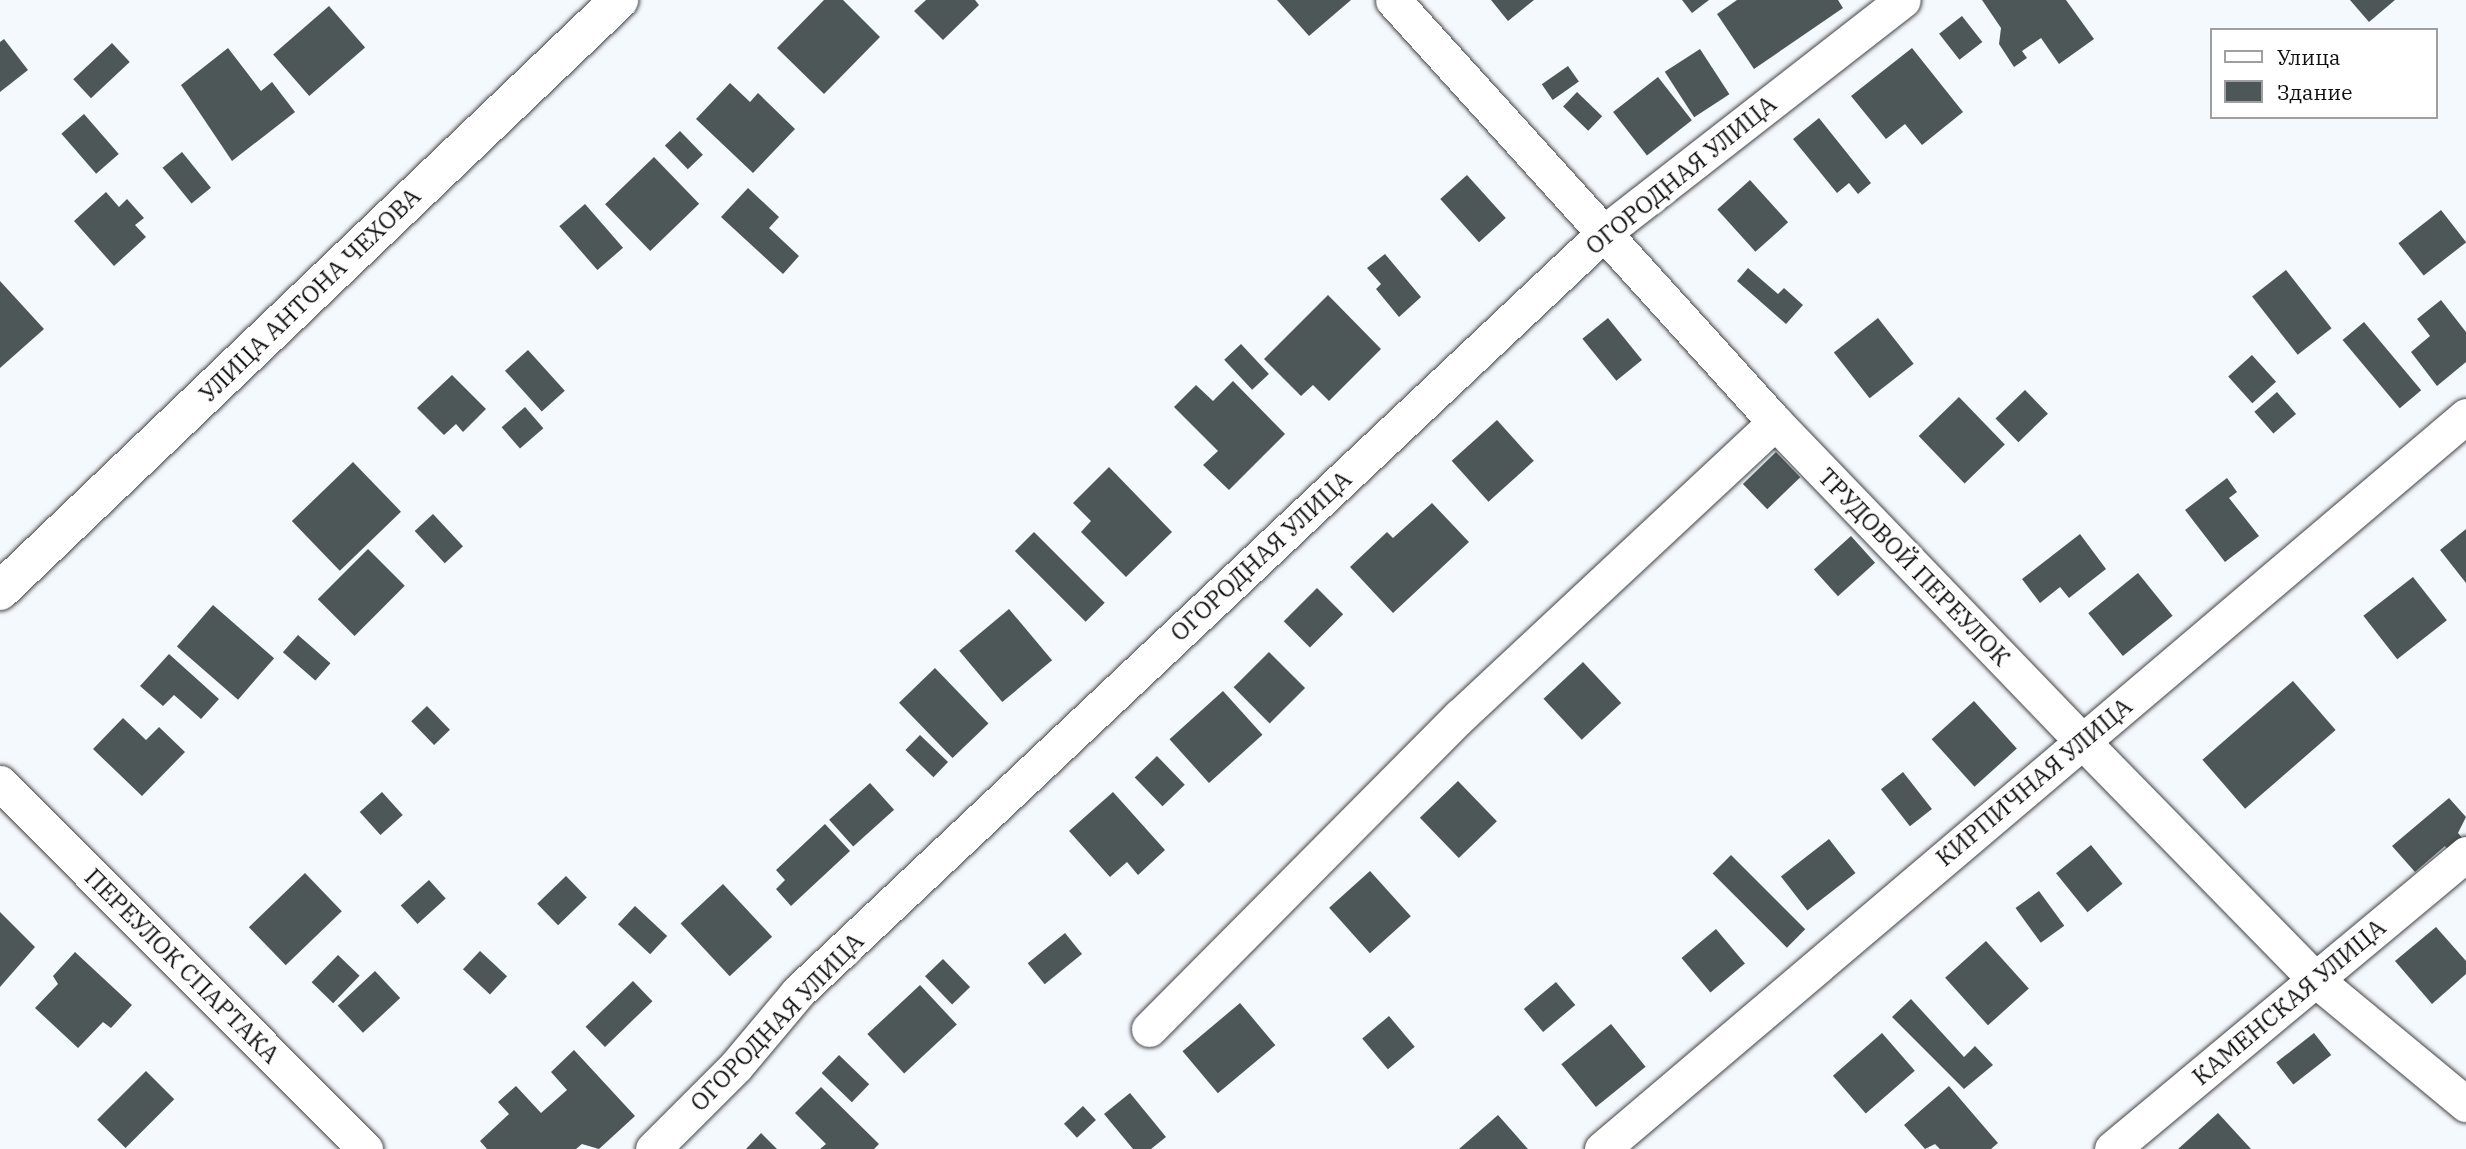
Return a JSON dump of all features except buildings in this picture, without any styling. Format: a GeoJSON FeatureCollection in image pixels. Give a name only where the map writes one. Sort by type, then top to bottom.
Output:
{"type":"FeatureCollection","features":[{"type":"Feature","properties":{"kind":"street","name":"УЛИЦА АНТОНА ЧЕХОВА"},"geometry":{"type":"LineString","coordinates":[[0,591],[619,0]]}},
{"type":"Feature","properties":{"kind":"street","name":"ТРУДОВОЙ ПЕРЕУЛОК"},"geometry":{"type":"LineString","coordinates":[[1392,0],[1606,231],[1775,422],[2082,741],[2316,980],[2466,1104]]}},
{"type":"Feature","properties":{"kind":"street","name":"ОГОРОДНАЯ УЛИЦА"},"geometry":{"type":"LineString","coordinates":[[653,1149],[736,1066],[797,992],[1606,231],[1903,0]]}},
{"type":"Feature","properties":{"kind":"street","name":"КИРПИЧНАЯ УЛИЦА"},"geometry":{"type":"LineString","coordinates":[[1602,1149],[2466,416]]}},
{"type":"Feature","properties":{"kind":"street"},"geometry":{"type":"LineString","coordinates":[[1149,1030],[1460,716],[1775,422]]}},
{"type":"Feature","properties":{"kind":"street","name":"ПЕРЕУЛОК СПАРТАКА"},"geometry":{"type":"LineString","coordinates":[[0,783],[365,1149]]}},
{"type":"Feature","properties":{"kind":"street","name":"КАМЕНСКАЯ УЛИЦА"},"geometry":{"type":"LineString","coordinates":[[2112,1149],[2466,854]]}}]}
